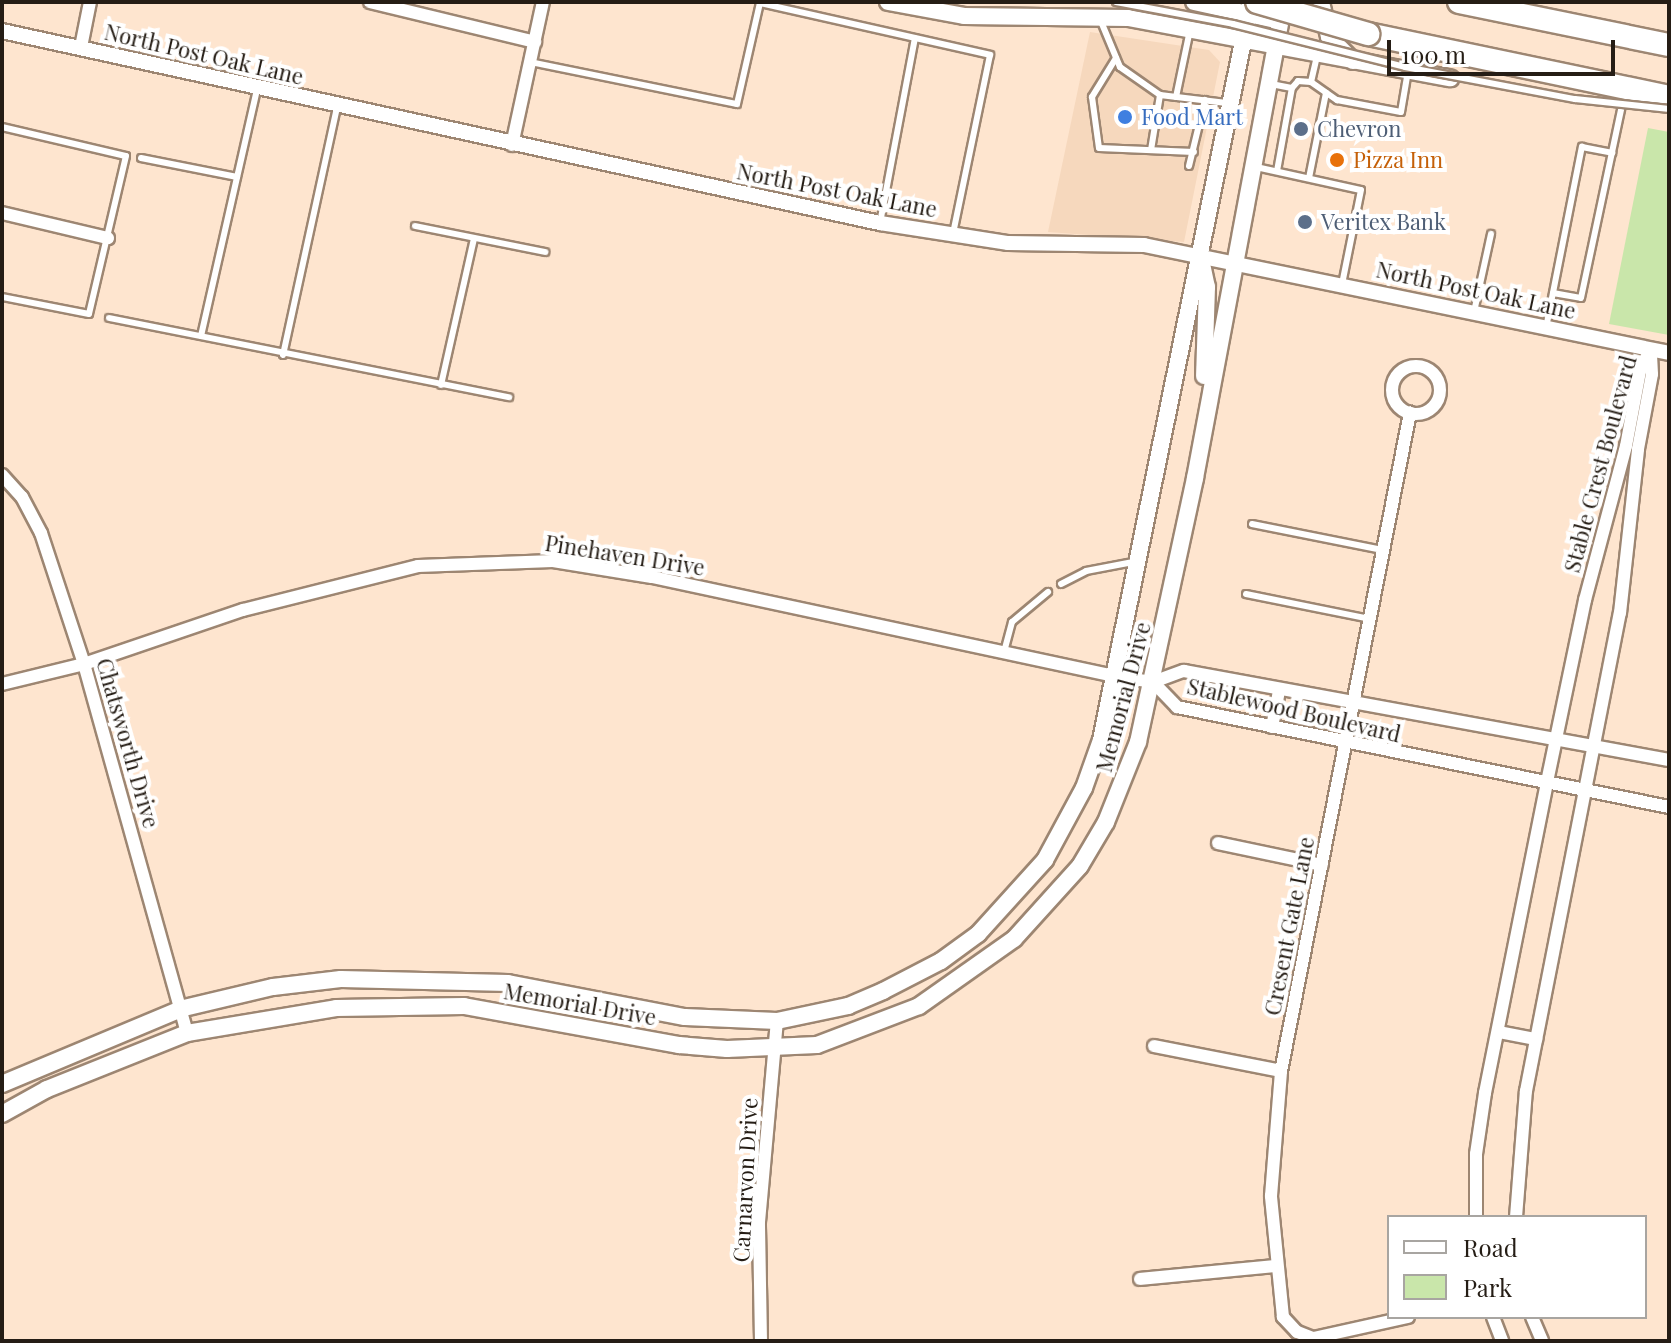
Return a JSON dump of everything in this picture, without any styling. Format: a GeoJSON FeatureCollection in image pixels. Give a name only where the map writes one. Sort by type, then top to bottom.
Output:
{"type":"FeatureCollection","features":[{"type":"Feature","properties":{"kind":"highway"},"geometry":{"type":"LineString","coordinates":[[1459,2],[1669,45]]}},
{"type":"Feature","properties":{"kind":"highway"},"geometry":{"type":"LineString","coordinates":[[1252,6],[1368,34],[1669,97]]}},
{"type":"Feature","properties":{"kind":"main road"},"geometry":{"type":"LineString","coordinates":[[888,2],[964,16],[1098,14],[1244,39],[1355,63],[1669,111]]}},
{"type":"Feature","properties":{"kind":"main road"},"geometry":{"type":"LineString","coordinates":[[1194,2],[1252,6],[1280,21]]}},
{"type":"Feature","properties":{"kind":"main road","name":"Memorial Drive"},"geometry":{"type":"LineString","coordinates":[[2,1114],[47,1089],[187,1033],[336,1008],[410,1004],[464,1006],[679,1045],[774,1048],[851,1036],[919,1006],[1014,939],[1080,866],[1106,822],[1138,742],[1153,682],[1284,2]]}},
{"type":"Feature","properties":{"kind":"main road"},"geometry":{"type":"LineString","coordinates":[[1321,2],[1329,37],[1355,63]]}},
{"type":"Feature","properties":{"kind":"main road","name":"Memorial Drive"},"geometry":{"type":"LineString","coordinates":[[2,1084],[184,1008],[273,987],[409,977],[508,983],[685,1017],[777,1021],[848,1006],[883,991],[941,961],[1011,901],[1045,860],[1084,788],[1118,677],[1200,254],[1252,6]]}},
{"type":"Feature","properties":{"kind":"main road"},"geometry":{"type":"LineString","coordinates":[[1200,254],[1207,287],[1202,433]]}},
{"type":"Feature","properties":{"kind":"main road"},"geometry":{"type":"LineString","coordinates":[[409,977],[410,1004]]}},
{"type":"Feature","properties":{"kind":"street"},"geometry":{"type":"LineString","coordinates":[[81,47],[90,2]]}},
{"type":"Feature","properties":{"kind":"street"},"geometry":{"type":"LineString","coordinates":[[370,2],[535,42]]}},
{"type":"Feature","properties":{"kind":"street"},"geometry":{"type":"LineString","coordinates":[[512,145],[543,2]]}},
{"type":"Feature","properties":{"kind":"street","name":"North Post Oak Lane"},"geometry":{"type":"LineString","coordinates":[[2,31],[337,107],[880,223],[1008,243],[1144,245],[1200,254],[1669,353]]}},
{"type":"Feature","properties":{"kind":"street"},"geometry":{"type":"LineString","coordinates":[[2,213],[108,238]]}},
{"type":"Feature","properties":{"kind":"street","name":"Stable Crest Boulevard"},"geometry":{"type":"LineString","coordinates":[[1476,1215],[1476,1154],[1547,782],[1585,600],[1626,446],[1640,371],[1650,350]]}},
{"type":"Feature","properties":{"kind":"street","name":"Stable Crest Boulevard"},"geometry":{"type":"LineString","coordinates":[[1516,1215],[1518,1154],[1536,1039],[1620,613],[1638,449],[1652,374],[1650,350]]}},
{"type":"Feature","properties":{"kind":"street"},"geometry":{"type":"LineString","coordinates":[[1422,366],[1439,383],[1438,400],[1426,411],[1410,413],[1397,405],[1392,384],[1401,371],[1422,366]]}},
{"type":"Feature","properties":{"kind":"street","name":"Cresent Gate Lane"},"geometry":{"type":"LineString","coordinates":[[1398,1319],[1304,1338],[1283,1317],[1274,1266],[1273,1131],[1281,1071],[1410,413]]}},
{"type":"Feature","properties":{"kind":"street","name":"Chatsworth Drive"},"geometry":{"type":"LineString","coordinates":[[2,475],[22,497],[41,533],[84,664],[184,1008],[187,1033]]}},
{"type":"Feature","properties":{"kind":"street","name":"Pinehaven Drive"},"geometry":{"type":"LineString","coordinates":[[2,684],[84,664],[243,610],[418,566],[484,560],[553,561],[652,577],[1153,682]]}},
{"type":"Feature","properties":{"kind":"street","name":"Stablewood Boulevard"},"geometry":{"type":"LineString","coordinates":[[1669,760],[1184,671],[1153,682],[1177,707],[1345,744],[1669,807]]}},
{"type":"Feature","properties":{"kind":"street"},"geometry":{"type":"LineString","coordinates":[[1272,727],[1279,690]]}},
{"type":"Feature","properties":{"kind":"street"},"geometry":{"type":"LineString","coordinates":[[1218,843],[1322,865]]}},
{"type":"Feature","properties":{"kind":"street","name":"Carnarvon Drive"},"geometry":{"type":"LineString","coordinates":[[761,1341],[759,1222],[777,1021]]}},
{"type":"Feature","properties":{"kind":"street"},"geometry":{"type":"LineString","coordinates":[[1499,1032],[1536,1039]]}},
{"type":"Feature","properties":{"kind":"street"},"geometry":{"type":"LineString","coordinates":[[1154,1046],[1281,1071]]}},
{"type":"Feature","properties":{"kind":"street"},"geometry":{"type":"LineString","coordinates":[[1140,1279],[1274,1266]]}},
{"type":"Feature","properties":{"kind":"street"},"geometry":{"type":"LineString","coordinates":[[1494,1319],[1502,1341]]}},
{"type":"Feature","properties":{"kind":"street"},"geometry":{"type":"LineString","coordinates":[[1533,1319],[1542,1341]]}},
{"type":"Feature","properties":{"kind":"lane"},"geometry":{"type":"LineString","coordinates":[[1116,2],[1466,79],[1575,99],[1669,111]]}},
{"type":"Feature","properties":{"kind":"lane"},"geometry":{"type":"LineString","coordinates":[[530,62],[737,104],[760,3],[990,55],[952,235]]}},
{"type":"Feature","properties":{"kind":"lane"},"geometry":{"type":"LineString","coordinates":[[1098,14],[1120,67],[1160,95],[1230,104]]}},
{"type":"Feature","properties":{"kind":"lane"},"geometry":{"type":"LineString","coordinates":[[1176,97],[1191,29]]}},
{"type":"Feature","properties":{"kind":"lane"},"geometry":{"type":"LineString","coordinates":[[880,223],[915,38]]}},
{"type":"Feature","properties":{"kind":"lane"},"geometry":{"type":"LineString","coordinates":[[1311,82],[1317,55]]}},
{"type":"Feature","properties":{"kind":"lane"},"geometry":{"type":"LineString","coordinates":[[1116,58],[1092,97],[1099,148],[1194,152]]}},
{"type":"Feature","properties":{"kind":"lane"},"geometry":{"type":"LineString","coordinates":[[1277,171],[1292,88],[1298,81],[1311,82],[1337,100],[1401,112],[1408,71]]}},
{"type":"Feature","properties":{"kind":"lane"},"geometry":{"type":"LineString","coordinates":[[1268,84],[1292,88]]}},
{"type":"Feature","properties":{"kind":"lane"},"geometry":{"type":"LineString","coordinates":[[201,336],[257,89]]}},
{"type":"Feature","properties":{"kind":"lane"},"geometry":{"type":"LineString","coordinates":[[1309,178],[1326,93]]}},
{"type":"Feature","properties":{"kind":"lane"},"geometry":{"type":"LineString","coordinates":[[1151,150],[1160,95]]}},
{"type":"Feature","properties":{"kind":"lane"},"geometry":{"type":"LineString","coordinates":[[1189,166],[1205,100]]}},
{"type":"Feature","properties":{"kind":"lane"},"geometry":{"type":"LineString","coordinates":[[1553,293],[1581,298],[1622,105]]}},
{"type":"Feature","properties":{"kind":"lane"},"geometry":{"type":"LineString","coordinates":[[283,355],[337,107]]}},
{"type":"Feature","properties":{"kind":"lane"},"geometry":{"type":"LineString","coordinates":[[2,127],[126,156],[89,314],[2,297]]}},
{"type":"Feature","properties":{"kind":"lane"},"geometry":{"type":"LineString","coordinates":[[1546,328],[1582,147],[1612,153]]}},
{"type":"Feature","properties":{"kind":"lane"},"geometry":{"type":"LineString","coordinates":[[141,158],[237,177]]}},
{"type":"Feature","properties":{"kind":"lane"},"geometry":{"type":"LineString","coordinates":[[1252,166],[1361,190],[1342,284]]}},
{"type":"Feature","properties":{"kind":"lane"},"geometry":{"type":"LineString","coordinates":[[415,226],[545,252]]}},
{"type":"Feature","properties":{"kind":"lane"},"geometry":{"type":"LineString","coordinates":[[1474,312],[1491,234]]}},
{"type":"Feature","properties":{"kind":"lane"},"geometry":{"type":"LineString","coordinates":[[441,385],[474,239]]}},
{"type":"Feature","properties":{"kind":"lane"},"geometry":{"type":"LineString","coordinates":[[109,318],[283,355],[509,397]]}},
{"type":"Feature","properties":{"kind":"lane"},"geometry":{"type":"LineString","coordinates":[[1252,524],[1383,550]]}},
{"type":"Feature","properties":{"kind":"lane"},"geometry":{"type":"LineString","coordinates":[[1061,584],[1086,571],[1121,568],[1142,558]]}},
{"type":"Feature","properties":{"kind":"lane"},"geometry":{"type":"LineString","coordinates":[[1004,652],[1012,622],[1048,592]]}},
{"type":"Feature","properties":{"kind":"lane"},"geometry":{"type":"LineString","coordinates":[[1246,594],[1370,619]]}},
{"type":"Feature","properties":{"kind":"shaded area"},"geometry":{"type":"Polygon","coordinates":[[[1090,32],[1209,50],[1220,62],[1184,242],[1048,232],[1090,32]]]}},
{"type":"Feature","properties":{"kind":"green space"},"geometry":{"type":"Polygon","coordinates":[[[1648,128],[1669,132],[1669,335],[1609,324],[1648,128]]]}},
{"type":"Feature","properties":{"kind":"place","name":"Food Mart"},"geometry":{"type":"Point","coordinates":[1125,117]}},
{"type":"Feature","properties":{"kind":"place","name":"Chevron"},"geometry":{"type":"Point","coordinates":[1301,129]}},
{"type":"Feature","properties":{"kind":"place","name":"Pizza Inn"},"geometry":{"type":"Point","coordinates":[1337,160]}},
{"type":"Feature","properties":{"kind":"place","name":"Veritex Bank"},"geometry":{"type":"Point","coordinates":[1305,222]}}]}
